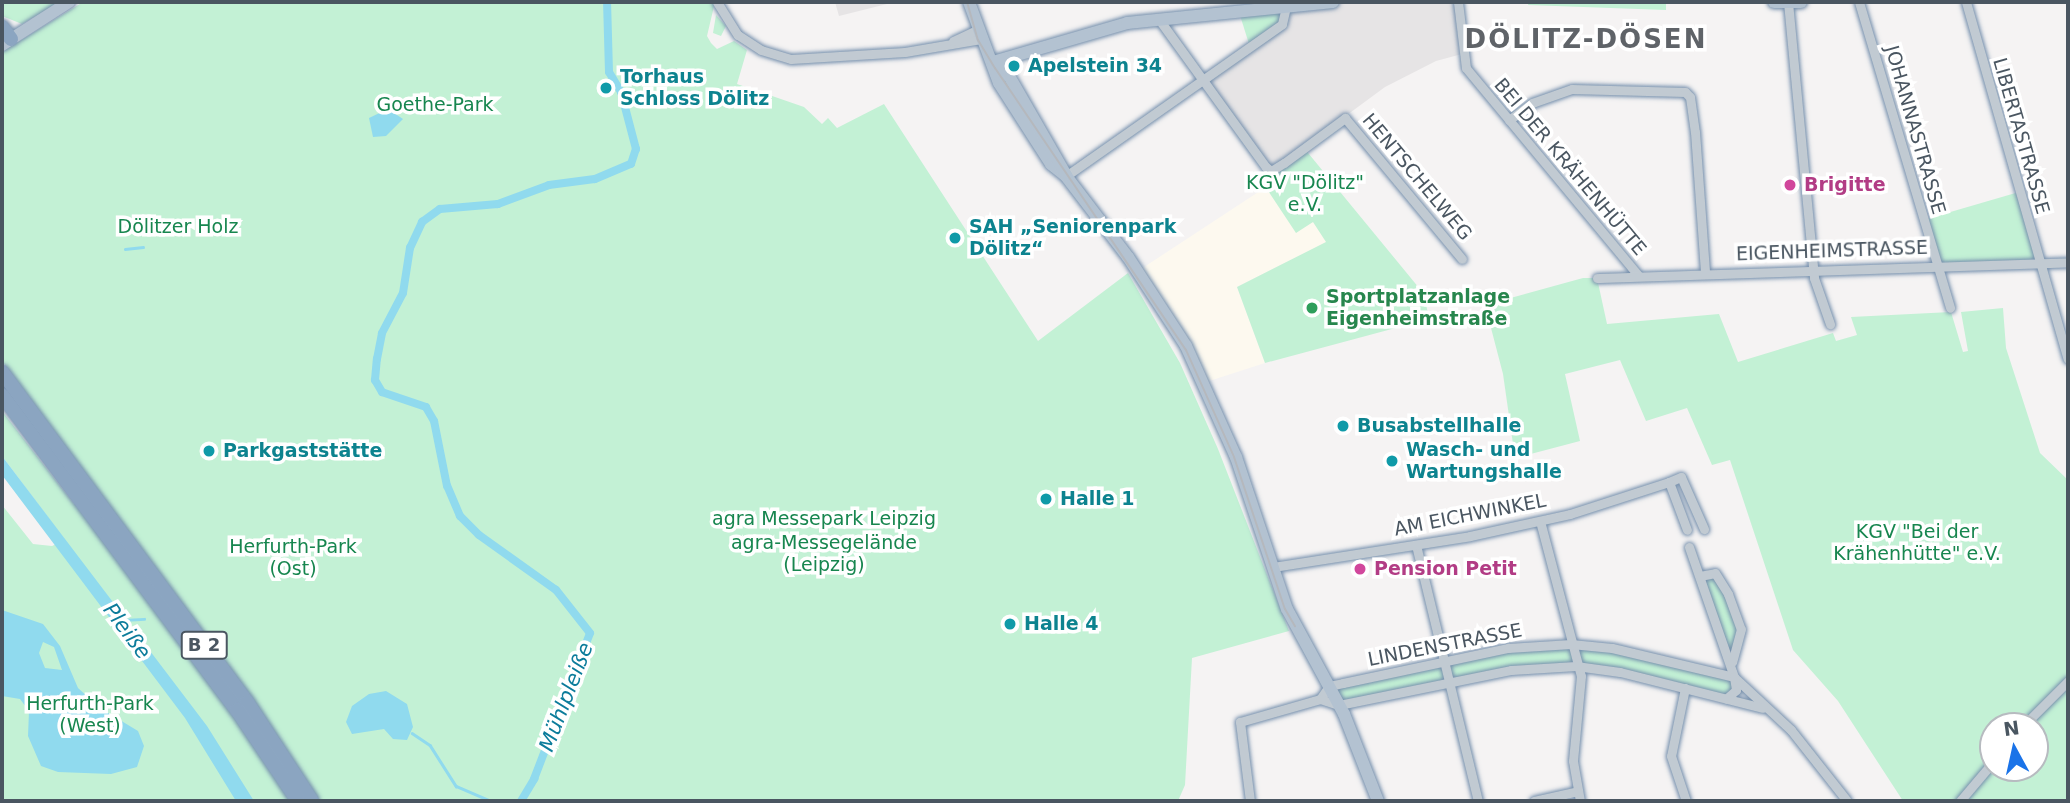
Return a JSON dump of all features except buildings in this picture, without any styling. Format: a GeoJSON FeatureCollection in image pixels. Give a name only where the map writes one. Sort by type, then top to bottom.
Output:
{"type":"FeatureCollection","features":[{"type":"Feature","properties":{"kind":"highway"},"geometry":{"type":"LineString","coordinates":[[2,27],[6,42]]}},
{"type":"Feature","properties":{"kind":"highway","name":"B 2"},"geometry":{"type":"LineString","coordinates":[[2,372],[85,496],[298,801]]}},
{"type":"Feature","properties":{"kind":"highway","name":"B 2"},"geometry":{"type":"LineString","coordinates":[[2,395],[247,702],[312,801]]}},
{"type":"Feature","properties":{"kind":"main road"},"geometry":{"type":"LineString","coordinates":[[6,42],[69,2]]}},
{"type":"Feature","properties":{"kind":"main road"},"geometry":{"type":"LineString","coordinates":[[969,2],[999,83],[1051,164],[1066,176],[1128,257],[1186,346],[1234,454],[1295,626],[1339,705],[1378,801]]}},
{"type":"Feature","properties":{"kind":"main road"},"geometry":{"type":"LineString","coordinates":[[993,62],[1027,49],[1158,18],[1333,2]]}},
{"type":"Feature","properties":{"kind":"main road"},"geometry":{"type":"LineString","coordinates":[[1774,2],[1801,2]]}},
{"type":"Feature","properties":{"kind":"street"},"geometry":{"type":"LineString","coordinates":[[717,2],[738,35],[761,50],[791,59],[946,46],[979,34]]}},
{"type":"Feature","properties":{"kind":"street","name":"BEI DER KRÄHENHÜTTE"},"geometry":{"type":"LineString","coordinates":[[1458,2],[1466,68],[1638,275]]}},
{"type":"Feature","properties":{"kind":"street"},"geometry":{"type":"LineString","coordinates":[[1788,2],[1814,269],[1830,324]]}},
{"type":"Feature","properties":{"kind":"street","name":"JOHANNASTRASSE"},"geometry":{"type":"LineString","coordinates":[[1859,2],[1950,308]]}},
{"type":"Feature","properties":{"kind":"street","name":"LIBERTASTRASSE"},"geometry":{"type":"LineString","coordinates":[[1966,2],[2068,359]]}},
{"type":"Feature","properties":{"kind":"street"},"geometry":{"type":"LineString","coordinates":[[1066,176],[1282,24],[1286,6]]}},
{"type":"Feature","properties":{"kind":"street"},"geometry":{"type":"LineString","coordinates":[[1158,18],[1203,80]]}},
{"type":"Feature","properties":{"kind":"street","name":"HENTSCHELWEG"},"geometry":{"type":"LineString","coordinates":[[1203,80],[1271,171],[1345,118],[1462,259]]}},
{"type":"Feature","properties":{"kind":"street"},"geometry":{"type":"LineString","coordinates":[[1508,120],[1539,100],[1572,89],[1685,92],[1690,97],[1695,132],[1705,273]]}},
{"type":"Feature","properties":{"kind":"street","name":"EIGENHEIMSTRASSE"},"geometry":{"type":"LineString","coordinates":[[1597,278],[2068,262]]}},
{"type":"Feature","properties":{"kind":"street"},"geometry":{"type":"LineString","coordinates":[[1686,530],[1669,482],[1681,477],[1704,529]]}},
{"type":"Feature","properties":{"kind":"street","name":"AM EICHWINKEL"},"geometry":{"type":"LineString","coordinates":[[1273,567],[1416,545],[1540,521],[1669,482]]}},
{"type":"Feature","properties":{"kind":"street"},"geometry":{"type":"LineString","coordinates":[[1534,801],[1579,796],[1573,761],[1581,676],[1576,666],[1540,521]]}},
{"type":"Feature","properties":{"kind":"street"},"geometry":{"type":"LineString","coordinates":[[1416,545],[1442,662],[1478,801]]}},
{"type":"Feature","properties":{"kind":"street"},"geometry":{"type":"LineString","coordinates":[[1689,547],[1732,662],[1736,690],[1726,699]]}},
{"type":"Feature","properties":{"kind":"street"},"geometry":{"type":"LineString","coordinates":[[1700,576],[1715,573],[1728,594],[1741,629],[1732,662]]}},
{"type":"Feature","properties":{"kind":"street","name":"LINDENSTRASSE"},"geometry":{"type":"LineString","coordinates":[[1329,687],[1508,648],[1571,644],[1612,648],[1734,677]]}},
{"type":"Feature","properties":{"kind":"street","name":"LINDENSTRASSE"},"geometry":{"type":"LineString","coordinates":[[1339,705],[1511,670],[1576,666],[1685,688],[1763,708]]}},
{"type":"Feature","properties":{"kind":"street"},"geometry":{"type":"LineString","coordinates":[[1734,677],[1763,708],[1791,730],[1847,801]]}},
{"type":"Feature","properties":{"kind":"street"},"geometry":{"type":"LineString","coordinates":[[2037,712],[2068,681]]}},
{"type":"Feature","properties":{"kind":"street"},"geometry":{"type":"LineString","coordinates":[[1320,699],[1329,687]]}},
{"type":"Feature","properties":{"kind":"street"},"geometry":{"type":"LineString","coordinates":[[1685,688],[1671,747],[1686,801]]}},
{"type":"Feature","properties":{"kind":"street"},"geometry":{"type":"LineString","coordinates":[[1250,801],[1240,722],[1320,699],[1339,705]]}},
{"type":"Feature","properties":{"kind":"street"},"geometry":{"type":"LineString","coordinates":[[1961,801],[1979,779]]}},
{"type":"Feature","properties":{"kind":"shaded area"},"geometry":{"type":"Polygon","coordinates":[[[835,2],[895,2],[839,16],[835,2]]]}},
{"type":"Feature","properties":{"kind":"shaded area"},"geometry":{"type":"Polygon","coordinates":[[[1333,2],[1458,2],[1462,54],[1436,61],[1385,87],[1271,171],[1203,80],[1281,24],[1286,6],[1333,2]]]}},
{"type":"Feature","properties":{"kind":"shaded area"},"geometry":{"type":"Polygon","coordinates":[[[1266,187],[1296,232],[1313,222],[1327,242],[1237,287],[1265,363],[1203,383],[1138,271],[1266,187]]]}},
{"type":"Feature","properties":{"kind":"green space"},"geometry":{"type":"Polygon","coordinates":[[[2,2],[60,2],[22,24],[2,16],[2,2]]]}},
{"type":"Feature","properties":{"kind":"green space"},"geometry":{"type":"Polygon","coordinates":[[[83,2],[715,2],[707,36],[711,43],[717,49],[734,41],[747,50],[737,84],[804,107],[822,124],[828,118],[837,128],[884,104],[1038,341],[1128,273],[1180,363],[1218,449],[1289,631],[1192,658],[1185,785],[1178,801],[2,801],[2,505],[33,544],[52,546],[65,540],[2,456],[2,411],[74,504],[96,488],[2,361],[2,52],[83,2]]]}},
{"type":"Feature","properties":{"kind":"green space"},"geometry":{"type":"Polygon","coordinates":[[[1529,2],[1666,2],[1666,10],[1528,5],[1529,2]]]}},
{"type":"Feature","properties":{"kind":"green space"},"geometry":{"type":"Polygon","coordinates":[[[1286,6],[1282,24],[1250,47],[1238,9],[1286,6]]]}},
{"type":"Feature","properties":{"kind":"green space"},"geometry":{"type":"Polygon","coordinates":[[[716,15],[726,26],[721,36],[713,33],[716,15]]]}},
{"type":"Feature","properties":{"kind":"green space","name":"KGV \"Dölitz\" e.V."},"geometry":{"type":"Polygon","coordinates":[[[1304,148],[1424,294],[1429,319],[1265,363],[1237,287],[1326,242],[1313,222],[1296,233],[1261,180],[1304,148]]]}},
{"type":"Feature","properties":{"kind":"green space"},"geometry":{"type":"Polygon","coordinates":[[[2019,192],[2039,263],[1936,265],[1923,220],[2019,192]]]}},
{"type":"Feature","properties":{"kind":"green space","name":"KGV \"Bei der Krähenhütte\" e.V."},"geometry":{"type":"Polygon","coordinates":[[[1583,278],[1597,278],[1607,324],[1719,314],[1738,362],[1833,333],[1836,341],[1857,335],[1851,317],[1951,312],[1963,352],[1968,351],[1961,312],[2003,308],[2006,348],[2040,453],[2068,480],[2068,801],[1903,801],[1838,701],[1793,650],[1730,460],[1712,465],[1687,408],[1646,421],[1620,360],[1565,374],[1580,441],[1515,458],[1503,374],[1485,305],[1583,278]]]}},
{"type":"Feature","properties":{"kind":"green space"},"geometry":{"type":"Polygon","coordinates":[[[1715,573],[1741,629],[1732,662],[1700,576],[1715,573]]]}},
{"type":"Feature","properties":{"kind":"green space"},"geometry":{"type":"Polygon","coordinates":[[[1571,644],[1734,677],[1736,684],[1726,699],[1620,672],[1540,667],[1339,705],[1329,686],[1508,648],[1571,644]]]}},
{"type":"Feature","properties":{"kind":"water"},"geometry":{"type":"Polygon","coordinates":[[[388,109],[403,119],[386,136],[373,137],[369,118],[388,109]]]}},
{"type":"Feature","properties":{"kind":"water","name":"Pleiße"},"geometry":{"type":"Polygon","coordinates":[[[2,456],[207,726],[254,801],[236,801],[185,718],[2,475],[2,456]]]}},
{"type":"Feature","properties":{"kind":"water"},"geometry":{"type":"Polygon","coordinates":[[[2,610],[43,624],[60,646],[78,688],[100,708],[138,731],[144,746],[137,767],[111,774],[58,772],[41,766],[28,736],[29,711],[20,699],[2,696],[2,610]],[[43,642],[39,653],[45,668],[62,670],[54,647],[43,642]]]}},
{"type":"Feature","properties":{"kind":"water"},"geometry":{"type":"Polygon","coordinates":[[[386,691],[407,704],[413,727],[407,740],[393,739],[384,729],[352,734],[346,722],[352,706],[369,694],[386,691]]]}},
{"type":"Feature","properties":{"kind":"waterway","name":"Mühlpleiße"},"geometry":{"type":"LineString","coordinates":[[521,801],[534,779],[590,633],[556,590],[479,535],[460,516],[447,486],[434,421],[426,407],[382,392],[375,380],[377,359],[382,333],[403,293],[410,248],[422,222],[440,209],[498,204],[549,185],[595,179],[631,164],[636,149],[621,92],[609,72],[607,2]]}},
{"type":"Feature","properties":{"kind":"waterway"},"geometry":{"type":"LineString","coordinates":[[125,249],[143,247]]}},
{"type":"Feature","properties":{"kind":"waterway","name":"Pleiße"},"geometry":{"type":"LineString","coordinates":[[123,620],[144,619]]}},
{"type":"Feature","properties":{"kind":"waterway"},"geometry":{"type":"LineString","coordinates":[[412,733],[430,745],[456,786],[491,801]]}},
{"type":"Feature","properties":{"kind":"tram line"},"geometry":{"type":"LineString","coordinates":[[967,2],[978,40],[995,68],[1186,350],[1234,457],[1285,609],[1295,626]]}},
{"type":"Feature","properties":{"kind":"place","name":"Apelstein 34"},"geometry":{"type":"Point","coordinates":[1014,66]}},
{"type":"Feature","properties":{"kind":"place","name":"Torhaus Schloss Dölitz"},"geometry":{"type":"Point","coordinates":[606,88]}},
{"type":"Feature","properties":{"kind":"place","name":"Brigitte"},"geometry":{"type":"Point","coordinates":[1790,185]}},
{"type":"Feature","properties":{"kind":"place","name":"SAH „Seniorenpark Dölitz“"},"geometry":{"type":"Point","coordinates":[955,238]}},
{"type":"Feature","properties":{"kind":"place","name":"Sportplatzanlage Eigenheimstraße"},"geometry":{"type":"Point","coordinates":[1312,308]}},
{"type":"Feature","properties":{"kind":"place","name":"Busabstellhalle"},"geometry":{"type":"Point","coordinates":[1343,426]}},
{"type":"Feature","properties":{"kind":"place","name":"Parkgaststätte"},"geometry":{"type":"Point","coordinates":[209,451]}},
{"type":"Feature","properties":{"kind":"place","name":"Wasch- und Wartungshalle"},"geometry":{"type":"Point","coordinates":[1392,461]}},
{"type":"Feature","properties":{"kind":"place","name":"Halle 1"},"geometry":{"type":"Point","coordinates":[1046,499]}},
{"type":"Feature","properties":{"kind":"place","name":"Pension Petit"},"geometry":{"type":"Point","coordinates":[1360,569]}},
{"type":"Feature","properties":{"kind":"place","name":"Halle 4"},"geometry":{"type":"Point","coordinates":[1010,624]}},
{"type":"Feature","properties":{"kind":"district","name":"DÖLITZ-DÖSEN"},"geometry":{"type":"Point","coordinates":[1586,40]}},
{"type":"Feature","properties":{"kind":"park label","name":"Goethe-Park"},"geometry":{"type":"Point","coordinates":[435,105]}},
{"type":"Feature","properties":{"kind":"park label","name":"Dölitzer Holz"},"geometry":{"type":"Point","coordinates":[178,227]}},
{"type":"Feature","properties":{"kind":"park label","name":"agra Messepark Leipzig"},"geometry":{"type":"Point","coordinates":[824,519]}},
{"type":"Feature","properties":{"kind":"park label","name":"agra-Messegelände (Leipzig)"},"geometry":{"type":"Point","coordinates":[824,554]}},
{"type":"Feature","properties":{"kind":"park label","name":"Herfurth-Park (Ost)"},"geometry":{"type":"Point","coordinates":[293,558]}},
{"type":"Feature","properties":{"kind":"park label","name":"Herfurth-Park (West)"},"geometry":{"type":"Point","coordinates":[90,715]}}]}
